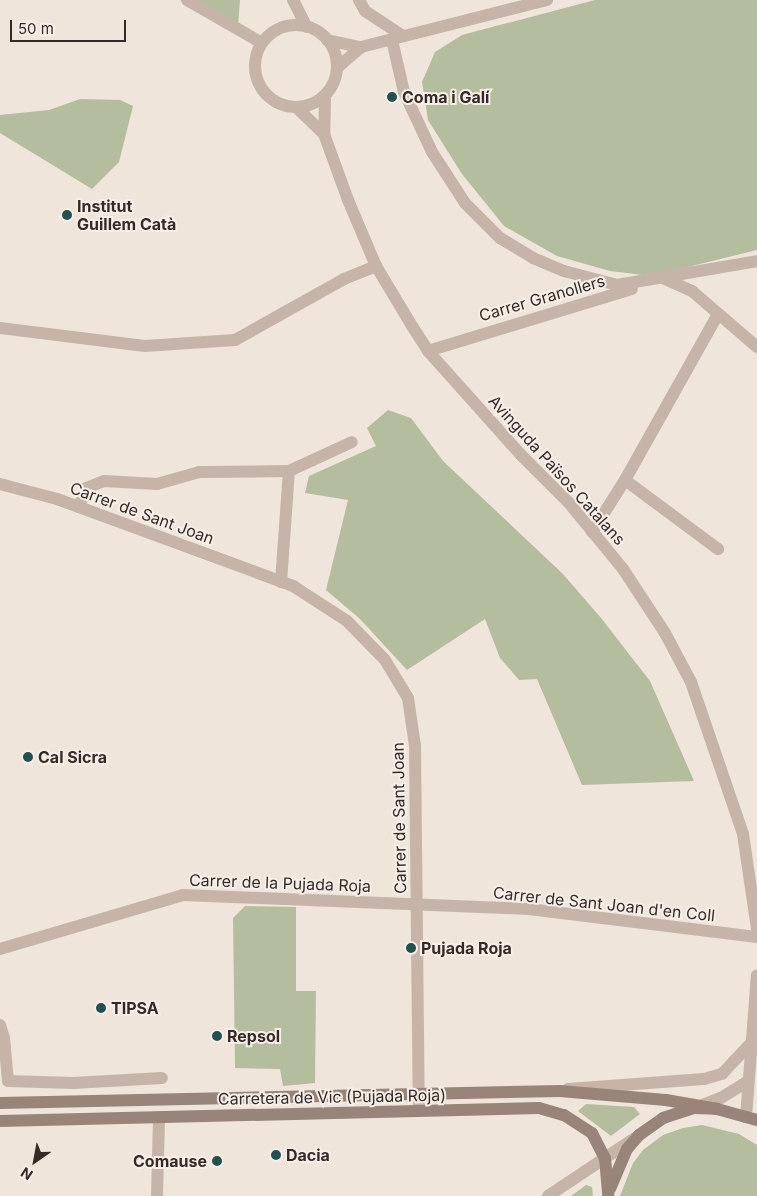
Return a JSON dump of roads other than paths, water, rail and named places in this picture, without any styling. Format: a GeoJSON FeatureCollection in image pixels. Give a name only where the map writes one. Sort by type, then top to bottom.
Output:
{"type":"FeatureCollection","features":[{"type":"Feature","properties":{"kind":"main road","name":"Carretera de Vic (Pujada Roja)"},"geometry":{"type":"LineString","coordinates":[[0,1103],[418,1092],[560,1091],[717,1108],[753,1120]]}},
{"type":"Feature","properties":{"kind":"main road"},"geometry":{"type":"LineString","coordinates":[[608,1196],[618,1165],[639,1135],[662,1118],[697,1107]]}},
{"type":"Feature","properties":{"kind":"main road","name":"Carretera de Vic (Pujada Roja)"},"geometry":{"type":"LineString","coordinates":[[0,1121],[419,1111],[552,1110],[575,1120],[592,1133],[605,1158],[608,1196]]}},
{"type":"Feature","properties":{"kind":"street"},"geometry":{"type":"LineString","coordinates":[[187,0],[262,44],[282,28],[292,0]]}},
{"type":"Feature","properties":{"kind":"street"},"geometry":{"type":"LineString","coordinates":[[292,0],[307,27],[327,40],[361,47],[547,0]]}},
{"type":"Feature","properties":{"kind":"street"},"geometry":{"type":"LineString","coordinates":[[359,0],[365,11],[398,38],[404,92],[432,152],[465,203],[500,238],[549,266],[617,285],[665,279],[757,261]]}},
{"type":"Feature","properties":{"kind":"street"},"geometry":{"type":"LineString","coordinates":[[282,28],[307,27]]}},
{"type":"Feature","properties":{"kind":"street"},"geometry":{"type":"LineString","coordinates":[[327,40],[333,49],[337,68],[361,47]]}},
{"type":"Feature","properties":{"kind":"street","name":"Avinguda Països Catalans"},"geometry":{"type":"LineString","coordinates":[[262,44],[255,63],[258,83],[277,103],[297,108],[324,134]]}},
{"type":"Feature","properties":{"kind":"street","name":"Avinguda Països Catalans"},"geometry":{"type":"LineString","coordinates":[[337,68],[326,95],[324,134],[376,266],[428,351],[592,532],[641,597],[691,682],[743,834],[757,929]]}},
{"type":"Feature","properties":{"kind":"street"},"geometry":{"type":"LineString","coordinates":[[297,108],[312,104],[326,95]]}},
{"type":"Feature","properties":{"kind":"street"},"geometry":{"type":"LineString","coordinates":[[0,328],[145,346],[235,340],[344,279],[376,266]]}},
{"type":"Feature","properties":{"kind":"street"},"geometry":{"type":"LineString","coordinates":[[665,279],[692,291],[717,316],[757,346]]}},
{"type":"Feature","properties":{"kind":"street","name":"Carrer Granollers"},"geometry":{"type":"LineString","coordinates":[[428,351],[665,279]]}},
{"type":"Feature","properties":{"kind":"street"},"geometry":{"type":"LineString","coordinates":[[592,532],[625,480],[717,316]]}},
{"type":"Feature","properties":{"kind":"street"},"geometry":{"type":"LineString","coordinates":[[80,507],[86,488],[104,481],[158,484],[199,472],[290,471],[352,442]]}},
{"type":"Feature","properties":{"kind":"street"},"geometry":{"type":"LineString","coordinates":[[281,582],[290,471]]}},
{"type":"Feature","properties":{"kind":"street"},"geometry":{"type":"LineString","coordinates":[[625,480],[718,548]]}},
{"type":"Feature","properties":{"kind":"street","name":"Carrer de Sant Joan"},"geometry":{"type":"LineString","coordinates":[[0,484],[80,507],[281,582],[347,621],[385,660],[408,698],[418,808],[419,1111]]}},
{"type":"Feature","properties":{"kind":"street","name":"Carrer de la Pujada Roja"},"geometry":{"type":"LineString","coordinates":[[0,949],[184,895],[417,904]]}},
{"type":"Feature","properties":{"kind":"street","name":"Carrer de Sant Joan d'en Coll"},"geometry":{"type":"LineString","coordinates":[[417,904],[529,909],[757,937]]}},
{"type":"Feature","properties":{"kind":"street"},"geometry":{"type":"LineString","coordinates":[[753,1120],[748,1081],[757,975]]}},
{"type":"Feature","properties":{"kind":"street"},"geometry":{"type":"LineString","coordinates":[[0,1026],[4,1038],[8,1081],[73,1083],[162,1078]]}},
{"type":"Feature","properties":{"kind":"street"},"geometry":{"type":"LineString","coordinates":[[750,1044],[757,1060]]}},
{"type":"Feature","properties":{"kind":"street"},"geometry":{"type":"LineString","coordinates":[[560,1091],[704,1079],[722,1074],[750,1044]]}},
{"type":"Feature","properties":{"kind":"street"},"geometry":{"type":"LineString","coordinates":[[697,1107],[721,1098],[748,1081]]}},
{"type":"Feature","properties":{"kind":"street"},"geometry":{"type":"LineString","coordinates":[[157,1196],[159,1117]]}},
{"type":"Feature","properties":{"kind":"street"},"geometry":{"type":"LineString","coordinates":[[548,1196],[639,1135]]}},
{"type":"Feature","properties":{"kind":"place","name":"Coma i Galí"},"geometry":{"type":"Point","coordinates":[392,97]}},
{"type":"Feature","properties":{"kind":"place","name":"Institut Guillem Catà"},"geometry":{"type":"Point","coordinates":[67,215]}},
{"type":"Feature","properties":{"kind":"place","name":"Cal Sicra"},"geometry":{"type":"Point","coordinates":[28,757]}},
{"type":"Feature","properties":{"kind":"place","name":"Pujada Roja"},"geometry":{"type":"Point","coordinates":[411,948]}},
{"type":"Feature","properties":{"kind":"place","name":"TIPSA"},"geometry":{"type":"Point","coordinates":[101,1008]}},
{"type":"Feature","properties":{"kind":"place","name":"Repsol"},"geometry":{"type":"Point","coordinates":[217,1036]}},
{"type":"Feature","properties":{"kind":"place","name":"Dacia"},"geometry":{"type":"Point","coordinates":[276,1155]}},
{"type":"Feature","properties":{"kind":"place","name":"Comause"},"geometry":{"type":"Point","coordinates":[217,1161]}}]}
